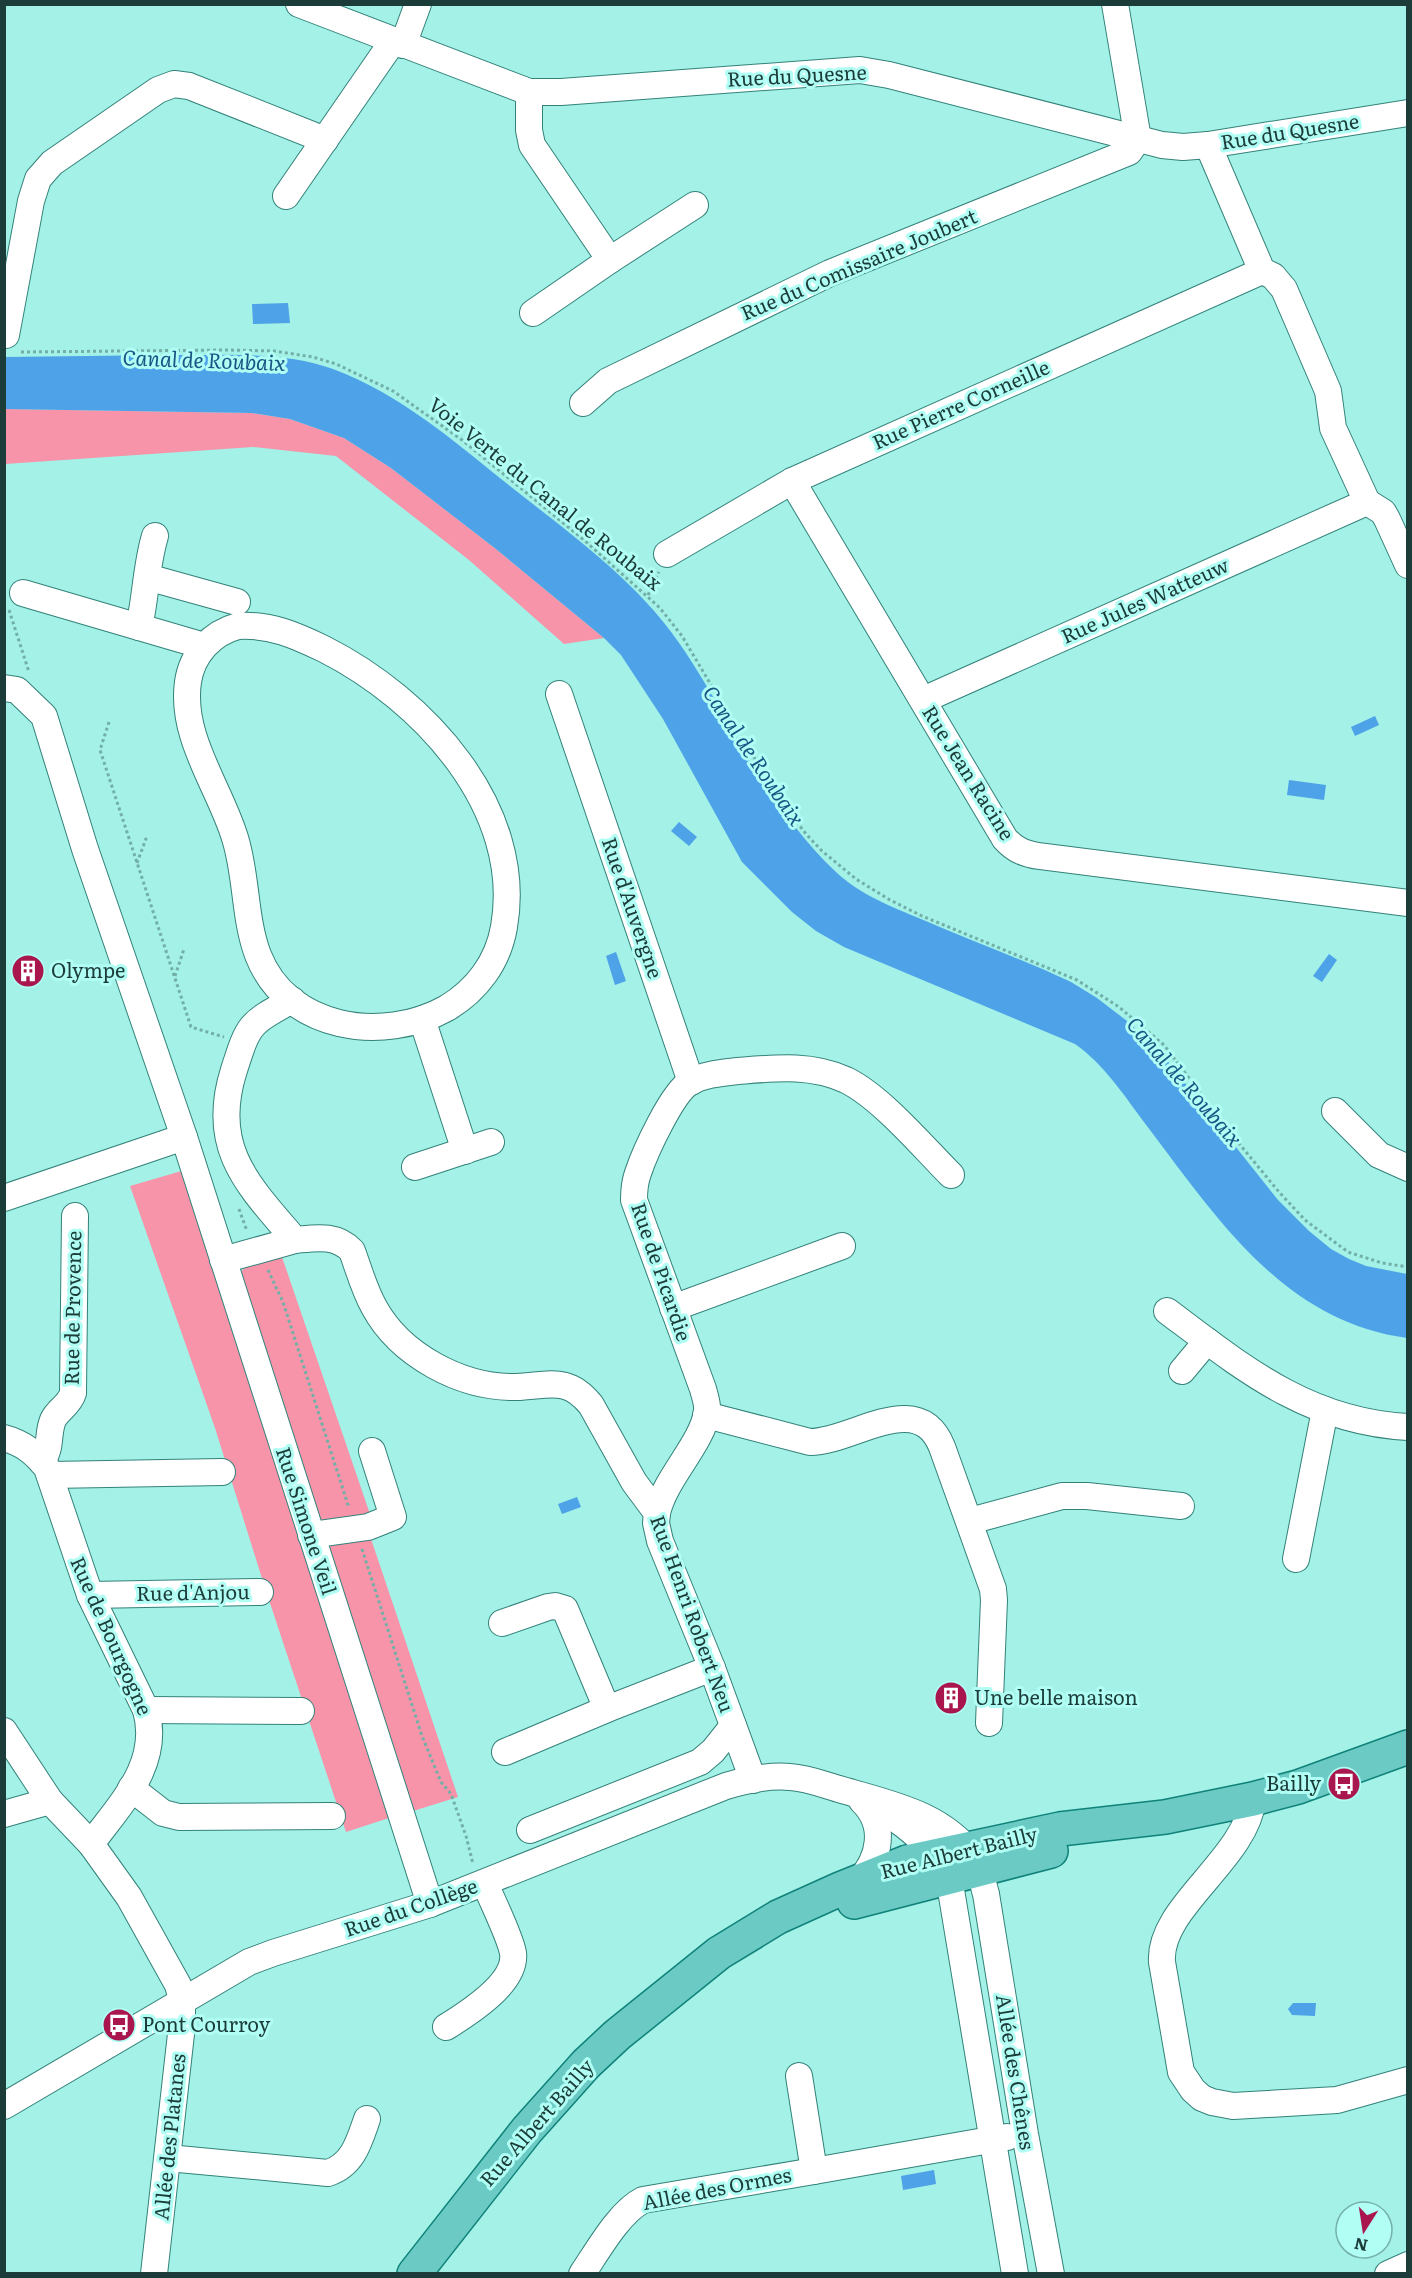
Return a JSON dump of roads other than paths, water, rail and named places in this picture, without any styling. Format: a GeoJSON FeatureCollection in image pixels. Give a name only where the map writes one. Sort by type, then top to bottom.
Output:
{"type":"FeatureCollection","features":[{"type":"Feature","properties":{"kind":"main road","name":"Rue Albert Bailly"},"geometry":{"type":"LineString","coordinates":[[676,1988],[768,1937],[942,1867],[973,1860],[1060,1829],[1165,1817],[1253,1799],[1298,1787],[1407,1747]]}},
{"type":"Feature","properties":{"kind":"main road","name":"Rue Albert Bailly"},"geometry":{"type":"LineString","coordinates":[[414,2274],[527,2130],[585,2064],[719,1953],[746,1935],[794,1909],[896,1866],[942,1867]]}},
{"type":"Feature","properties":{"kind":"street","name":"Rue du Quesne"},"geometry":{"type":"LineString","coordinates":[[299,4],[529,92],[860,70],[1173,146],[1208,145],[1407,113]]}},
{"type":"Feature","properties":{"kind":"street"},"geometry":{"type":"LineString","coordinates":[[286,196],[398,43],[418,4]]}},
{"type":"Feature","properties":{"kind":"street"},"geometry":{"type":"LineString","coordinates":[[1115,4],[1138,139]]}},
{"type":"Feature","properties":{"kind":"street"},"geometry":{"type":"LineString","coordinates":[[11,343],[31,201],[38,179],[52,163],[158,90],[174,84],[189,86],[325,140]]}},
{"type":"Feature","properties":{"kind":"street"},"geometry":{"type":"LineString","coordinates":[[529,92],[529,130],[532,145],[610,260]]}},
{"type":"Feature","properties":{"kind":"street","name":"Rue du Comissaire Joubert"},"geometry":{"type":"LineString","coordinates":[[583,403],[608,381],[782,295],[870,257],[1120,157],[1134,146],[1138,139]]}},
{"type":"Feature","properties":{"kind":"street"},"geometry":{"type":"LineString","coordinates":[[1208,145],[1262,271],[1273,276],[1284,289],[1328,391],[1333,428],[1367,502],[1383,512],[1407,565]]}},
{"type":"Feature","properties":{"kind":"street"},"geometry":{"type":"LineString","coordinates":[[534,313],[695,205]]}},
{"type":"Feature","properties":{"kind":"street","name":"Rue Pierre Corneille"},"geometry":{"type":"LineString","coordinates":[[667,554],[792,481],[1262,271]]}},
{"type":"Feature","properties":{"kind":"street","name":"Rue Jean Racine"},"geometry":{"type":"LineString","coordinates":[[792,481],[1005,839],[1023,852],[1407,903]]}},
{"type":"Feature","properties":{"kind":"street","name":"Rue Jules Watteuw"},"geometry":{"type":"LineString","coordinates":[[923,700],[1367,502]]}},
{"type":"Feature","properties":{"kind":"street"},"geometry":{"type":"LineString","coordinates":[[138,627],[146,600],[149,558],[156,536]]}},
{"type":"Feature","properties":{"kind":"street"},"geometry":{"type":"LineString","coordinates":[[147,577],[237,602]]}},
{"type":"Feature","properties":{"kind":"street"},"geometry":{"type":"LineString","coordinates":[[16,600],[138,627],[204,646]]}},
{"type":"Feature","properties":{"kind":"street"},"geometry":{"type":"LineString","coordinates":[[238,626],[264,626],[289,633],[339,657],[382,686],[419,718],[449,749],[479,794],[495,829],[505,876],[507,903],[503,932],[496,955],[473,989],[448,1007],[422,1019],[383,1028],[357,1027],[328,1020],[292,1000],[271,980],[257,953],[251,933],[246,890],[235,838],[198,750],[188,712],[187,683],[193,663],[204,646],[226,629],[238,626]]}},
{"type":"Feature","properties":{"kind":"street","name":"Rue Simone Veil"},"geometry":{"type":"LineString","coordinates":[[4,688],[17,690],[44,716],[85,849],[184,1137],[430,1904]]}},
{"type":"Feature","properties":{"kind":"street","name":"Rue d'Auvergne"},"geometry":{"type":"LineString","coordinates":[[560,694],[581,731],[691,1082]]}},
{"type":"Feature","properties":{"kind":"street"},"geometry":{"type":"LineString","coordinates":[[292,1000],[251,1026],[243,1042],[230,1082],[226,1105],[231,1148],[237,1163],[250,1187],[295,1240]]}},
{"type":"Feature","properties":{"kind":"street"},"geometry":{"type":"LineString","coordinates":[[422,1019],[465,1150]]}},
{"type":"Feature","properties":{"kind":"street"},"geometry":{"type":"LineString","coordinates":[[691,1082],[712,1074],[783,1067],[815,1070],[837,1077],[870,1095],[951,1175]]}},
{"type":"Feature","properties":{"kind":"street","name":"Rue de Picardie"},"geometry":{"type":"LineString","coordinates":[[691,1082],[683,1087],[673,1100],[638,1171],[634,1191],[636,1208],[705,1397],[706,1415]]}},
{"type":"Feature","properties":{"kind":"street"},"geometry":{"type":"LineString","coordinates":[[1335,1111],[1378,1155],[1407,1168]]}},
{"type":"Feature","properties":{"kind":"street"},"geometry":{"type":"LineString","coordinates":[[4,1198],[184,1137]]}},
{"type":"Feature","properties":{"kind":"street"},"geometry":{"type":"LineString","coordinates":[[415,1167],[491,1142]]}},
{"type":"Feature","properties":{"kind":"street","name":"Rue de Provence"},"geometry":{"type":"LineString","coordinates":[[46,1468],[53,1420],[70,1401],[73,1393],[75,1216]]}},
{"type":"Feature","properties":{"kind":"street","name":"Rue Henri Robert Neu"},"geometry":{"type":"LineString","coordinates":[[223,1260],[295,1240],[322,1237],[334,1239],[352,1251],[368,1296],[378,1314],[401,1342],[428,1362],[462,1377],[491,1385],[516,1387],[558,1384],[577,1390],[591,1405],[634,1482],[657,1513],[656,1523],[660,1541],[712,1668],[753,1780]]}},
{"type":"Feature","properties":{"kind":"street"},"geometry":{"type":"LineString","coordinates":[[673,1308],[842,1245]]}},
{"type":"Feature","properties":{"kind":"street"},"geometry":{"type":"LineString","coordinates":[[1167,1311],[1264,1382],[1295,1398],[1325,1410],[1365,1421],[1407,1427]]}},
{"type":"Feature","properties":{"kind":"street"},"geometry":{"type":"LineString","coordinates":[[1182,1371],[1207,1341]]}},
{"type":"Feature","properties":{"kind":"street"},"geometry":{"type":"LineString","coordinates":[[1296,1559],[1325,1410]]}},
{"type":"Feature","properties":{"kind":"street"},"geometry":{"type":"LineString","coordinates":[[657,1513],[664,1493],[703,1426],[706,1415],[810,1442],[828,1441],[888,1420],[916,1420],[931,1428],[938,1436],[991,1581],[994,1600],[989,1723]]}},
{"type":"Feature","properties":{"kind":"street"},"geometry":{"type":"LineString","coordinates":[[4,1438],[21,1444],[46,1468],[222,1472]]}},
{"type":"Feature","properties":{"kind":"street"},"geometry":{"type":"LineString","coordinates":[[311,1535],[368,1527],[393,1518],[372,1451]]}},
{"type":"Feature","properties":{"kind":"street","name":"Rue de Bourgogne"},"geometry":{"type":"LineString","coordinates":[[46,1468],[90,1595],[146,1710],[150,1731],[150,1742],[143,1769],[91,1844]]}},
{"type":"Feature","properties":{"kind":"street"},"geometry":{"type":"LineString","coordinates":[[970,1521],[1062,1497],[1087,1496],[1181,1506]]}},
{"type":"Feature","properties":{"kind":"street","name":"Rue d'Anjou"},"geometry":{"type":"LineString","coordinates":[[90,1595],[260,1592]]}},
{"type":"Feature","properties":{"kind":"street"},"geometry":{"type":"LineString","coordinates":[[502,1623],[548,1607],[555,1606],[565,1609],[607,1709]]}},
{"type":"Feature","properties":{"kind":"street"},"geometry":{"type":"LineString","coordinates":[[505,1752],[712,1668]]}},
{"type":"Feature","properties":{"kind":"street"},"geometry":{"type":"LineString","coordinates":[[146,1710],[301,1711]]}},
{"type":"Feature","properties":{"kind":"street"},"geometry":{"type":"LineString","coordinates":[[530,1830],[700,1762],[713,1751],[733,1726]]}},
{"type":"Feature","properties":{"kind":"street"},"geometry":{"type":"LineString","coordinates":[[4,1731],[51,1801],[91,1844],[129,1898],[178,1985],[182,2000]]}},
{"type":"Feature","properties":{"kind":"street","name":"Rue du Collège"},"geometry":{"type":"LineString","coordinates":[[4,2106],[182,2000],[260,1958],[430,1904],[706,1793],[753,1780],[790,1777],[889,1802],[921,1815],[944,1828],[973,1860]]}},
{"type":"Feature","properties":{"kind":"street"},"geometry":{"type":"LineString","coordinates":[[131,1788],[164,1813],[179,1817],[332,1816]]}},
{"type":"Feature","properties":{"kind":"street","name":"Rue du Collège"},"geometry":{"type":"LineString","coordinates":[[839,1789],[893,1816],[915,1834],[942,1867]]}},
{"type":"Feature","properties":{"kind":"street"},"geometry":{"type":"LineString","coordinates":[[1253,1799],[1249,1818],[1236,1842],[1172,1924],[1163,1941],[1162,1962],[1178,2061],[1186,2081],[1202,2098],[1212,2103],[1233,2106],[1337,2100],[1407,2080]]}},
{"type":"Feature","properties":{"kind":"street"},"geometry":{"type":"LineString","coordinates":[[4,1814],[51,1801]]}},
{"type":"Feature","properties":{"kind":"street"},"geometry":{"type":"LineString","coordinates":[[859,1881],[871,1866],[878,1844],[876,1821],[862,1801]]}},
{"type":"Feature","properties":{"kind":"street","name":"Allée des Chênes"},"geometry":{"type":"LineString","coordinates":[[973,1860],[1051,2274]]}},
{"type":"Feature","properties":{"kind":"street","name":"Allée des Chênes"},"geometry":{"type":"LineString","coordinates":[[942,1867],[1015,2274]]}},
{"type":"Feature","properties":{"kind":"street"},"geometry":{"type":"LineString","coordinates":[[446,2027],[488,1998],[513,1962],[512,1949],[485,1883]]}},
{"type":"Feature","properties":{"kind":"street","name":"Allée des Platanes"},"geometry":{"type":"LineString","coordinates":[[154,2274],[182,2025],[182,2000]]}},
{"type":"Feature","properties":{"kind":"street","name":"Allée des Ormes"},"geometry":{"type":"LineString","coordinates":[[799,2076],[814,2171]]}},
{"type":"Feature","properties":{"kind":"street"},"geometry":{"type":"LineString","coordinates":[[168,2158],[328,2173],[340,2168],[353,2154],[367,2119]]}},
{"type":"Feature","properties":{"kind":"street","name":"Allée des Ormes"},"geometry":{"type":"LineString","coordinates":[[582,2274],[623,2216],[643,2200],[1025,2134]]}},
{"type":"Feature","properties":{"kind":"street"},"geometry":{"type":"LineString","coordinates":[[1388,2274],[1407,2265]]}},
{"type":"Feature","properties":{"kind":"water"},"geometry":{"type":"Polygon","coordinates":[[[288,303],[290,323],[253,324],[252,304],[288,303]]]}},
{"type":"Feature","properties":{"kind":"water","name":"Canal de Roubaix"},"geometry":{"type":"Polygon","coordinates":[[[272,356],[313,363],[359,380],[429,422],[585,545],[650,606],[669,629],[704,681],[772,795],[813,848],[836,872],[855,887],[887,905],[1071,982],[1127,1021],[1158,1049],[1278,1200],[1309,1231],[1331,1249],[1349,1259],[1366,1266],[1407,1274],[1407,1338],[1363,1328],[1324,1311],[1289,1288],[1257,1260],[1199,1195],[1114,1082],[1086,1052],[1075,1044],[844,947],[816,931],[792,912],[742,862],[663,719],[621,655],[604,638],[496,549],[391,468],[344,438],[290,419],[252,413],[5,409],[5,357],[272,356]]]}},
{"type":"Feature","properties":{"kind":"water"},"geometry":{"type":"Polygon","coordinates":[[[1375,716],[1379,725],[1355,736],[1351,727],[1375,716]]]}},
{"type":"Feature","properties":{"kind":"water"},"geometry":{"type":"Polygon","coordinates":[[[1289,780],[1326,785],[1324,800],[1287,795],[1289,780]]]}},
{"type":"Feature","properties":{"kind":"water"},"geometry":{"type":"Polygon","coordinates":[[[679,822],[697,837],[689,846],[671,831],[679,822]]]}},
{"type":"Feature","properties":{"kind":"water"},"geometry":{"type":"Polygon","coordinates":[[[616,952],[626,981],[615,985],[606,956],[616,952]]]}},
{"type":"Feature","properties":{"kind":"water"},"geometry":{"type":"Polygon","coordinates":[[[1329,954],[1337,960],[1322,982],[1313,976],[1329,954]]]}},
{"type":"Feature","properties":{"kind":"water"},"geometry":{"type":"Polygon","coordinates":[[[577,1497],[581,1507],[562,1514],[558,1504],[577,1497]]]}},
{"type":"Feature","properties":{"kind":"water"},"geometry":{"type":"Polygon","coordinates":[[[1293,2003],[1316,2003],[1315,2016],[1292,2015],[1288,2009],[1293,2003]]]}},
{"type":"Feature","properties":{"kind":"water"},"geometry":{"type":"Polygon","coordinates":[[[934,2170],[936,2184],[903,2190],[901,2176],[934,2170]]]}},
{"type":"Feature","properties":{"kind":"place","name":"Olympe"},"geometry":{"type":"Point","coordinates":[28,971]}},
{"type":"Feature","properties":{"kind":"place","name":"Une belle maison"},"geometry":{"type":"Point","coordinates":[951,1698]}},
{"type":"Feature","properties":{"kind":"place","name":"Bailly"},"geometry":{"type":"Point","coordinates":[1344,1784]}},
{"type":"Feature","properties":{"kind":"place","name":"Pont Courroy"},"geometry":{"type":"Point","coordinates":[119,2025]}}]}
